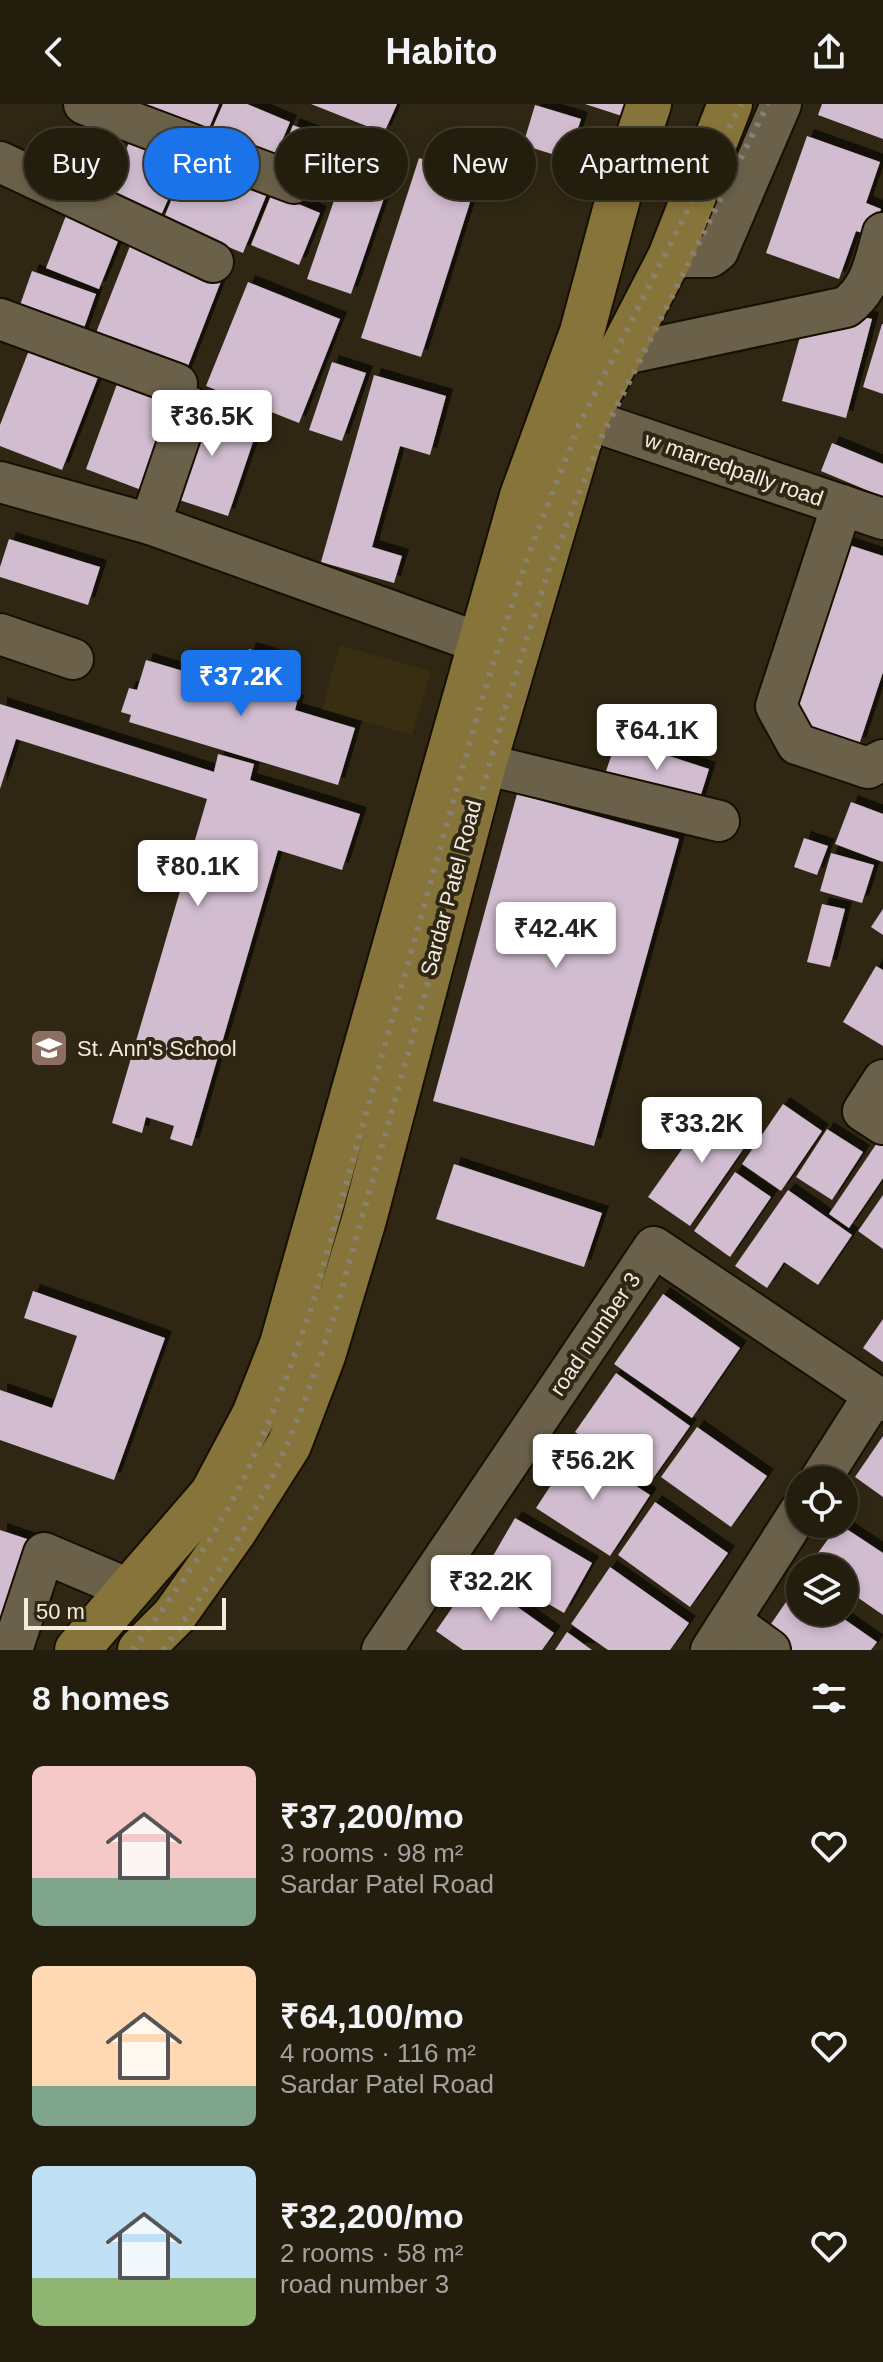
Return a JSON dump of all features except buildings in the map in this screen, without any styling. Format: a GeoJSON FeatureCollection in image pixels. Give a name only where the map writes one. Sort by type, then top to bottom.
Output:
{"type":"FeatureCollection","features":[{"type":"Feature","properties":{"kind":"main road","name":"Sardar Patel Road"},"geometry":{"type":"LineString","coordinates":[[77,1650],[212,1494],[254,1415],[282,1344],[522,496],[582,332],[620,191],[649,104]]}},
{"type":"Feature","properties":{"kind":"main road"},"geometry":{"type":"LineString","coordinates":[[582,332],[674,104]]}},
{"type":"Feature","properties":{"kind":"main road"},"geometry":{"type":"LineString","coordinates":[[586,419],[699,104]]}},
{"type":"Feature","properties":{"kind":"main road","name":"Sardar Patel Road"},"geometry":{"type":"LineString","coordinates":[[140,1650],[174,1616],[235,1530],[289,1445],[323,1356],[364,1220],[484,764],[586,419],[670,257],[730,104]]}},
{"type":"Feature","properties":{"kind":"street"},"geometry":{"type":"LineString","coordinates":[[84,104],[275,176]]}},
{"type":"Feature","properties":{"kind":"street"},"geometry":{"type":"LineString","coordinates":[[670,257],[710,257],[718,251],[781,104]]}},
{"type":"Feature","properties":{"kind":"street"},"geometry":{"type":"LineString","coordinates":[[0,162],[213,262]]}},
{"type":"Feature","properties":{"kind":"street"},"geometry":{"type":"LineString","coordinates":[[620,355],[846,307],[859,297],[873,293],[869,281],[883,233]]}},
{"type":"Feature","properties":{"kind":"street"},"geometry":{"type":"LineString","coordinates":[[0,319],[183,396],[150,524]]}},
{"type":"Feature","properties":{"kind":"street","name":"w marredpally road"},"geometry":{"type":"LineString","coordinates":[[586,419],[883,519]]}},
{"type":"Feature","properties":{"kind":"street"},"geometry":{"type":"LineString","coordinates":[[0,482],[150,524],[480,643]]}},
{"type":"Feature","properties":{"kind":"street"},"geometry":{"type":"LineString","coordinates":[[842,505],[776,706],[797,744],[868,768],[883,760]]}},
{"type":"Feature","properties":{"kind":"street"},"geometry":{"type":"LineString","coordinates":[[0,634],[73,659]]}},
{"type":"Feature","properties":{"kind":"street"},"geometry":{"type":"LineString","coordinates":[[484,764],[719,821]]}},
{"type":"Feature","properties":{"kind":"street"},"geometry":{"type":"LineString","coordinates":[[883,1080],[863,1111],[883,1124]]}},
{"type":"Feature","properties":{"kind":"street","name":"road number 3"},"geometry":{"type":"LineString","coordinates":[[382,1650],[654,1247],[878,1398]]}},
{"type":"Feature","properties":{"kind":"street"},"geometry":{"type":"LineString","coordinates":[[830,1466],[878,1398]]}},
{"type":"Feature","properties":{"kind":"street"},"geometry":{"type":"LineString","coordinates":[[739,1638],[787,1538]]}},
{"type":"Feature","properties":{"kind":"street"},"geometry":{"type":"LineString","coordinates":[[12,1650],[44,1553],[131,1590]]}},
{"type":"Feature","properties":{"kind":"street"},"geometry":{"type":"LineString","coordinates":[[739,1638],[773,1586]]}},
{"type":"Feature","properties":{"kind":"shaded area"},"geometry":{"type":"Polygon","coordinates":[[[340,645],[431,671],[412,735],[322,709],[340,645]]]}},
{"type":"Feature","properties":{"kind":"railway"},"geometry":{"type":"LineString","coordinates":[[133,1650],[226,1513],[278,1400],[312,1306],[482,699],[527,558],[579,425],[741,104]]}},
{"type":"Feature","properties":{"kind":"railway"},"geometry":{"type":"LineString","coordinates":[[163,1650],[246,1525],[269,1483],[300,1411],[335,1313],[506,706],[550,566],[602,436],[768,104]]}},
{"type":"Feature","properties":{"kind":"place","name":"St. Ann's School"},"geometry":{"type":"Point","coordinates":[49,1048]}}]}
